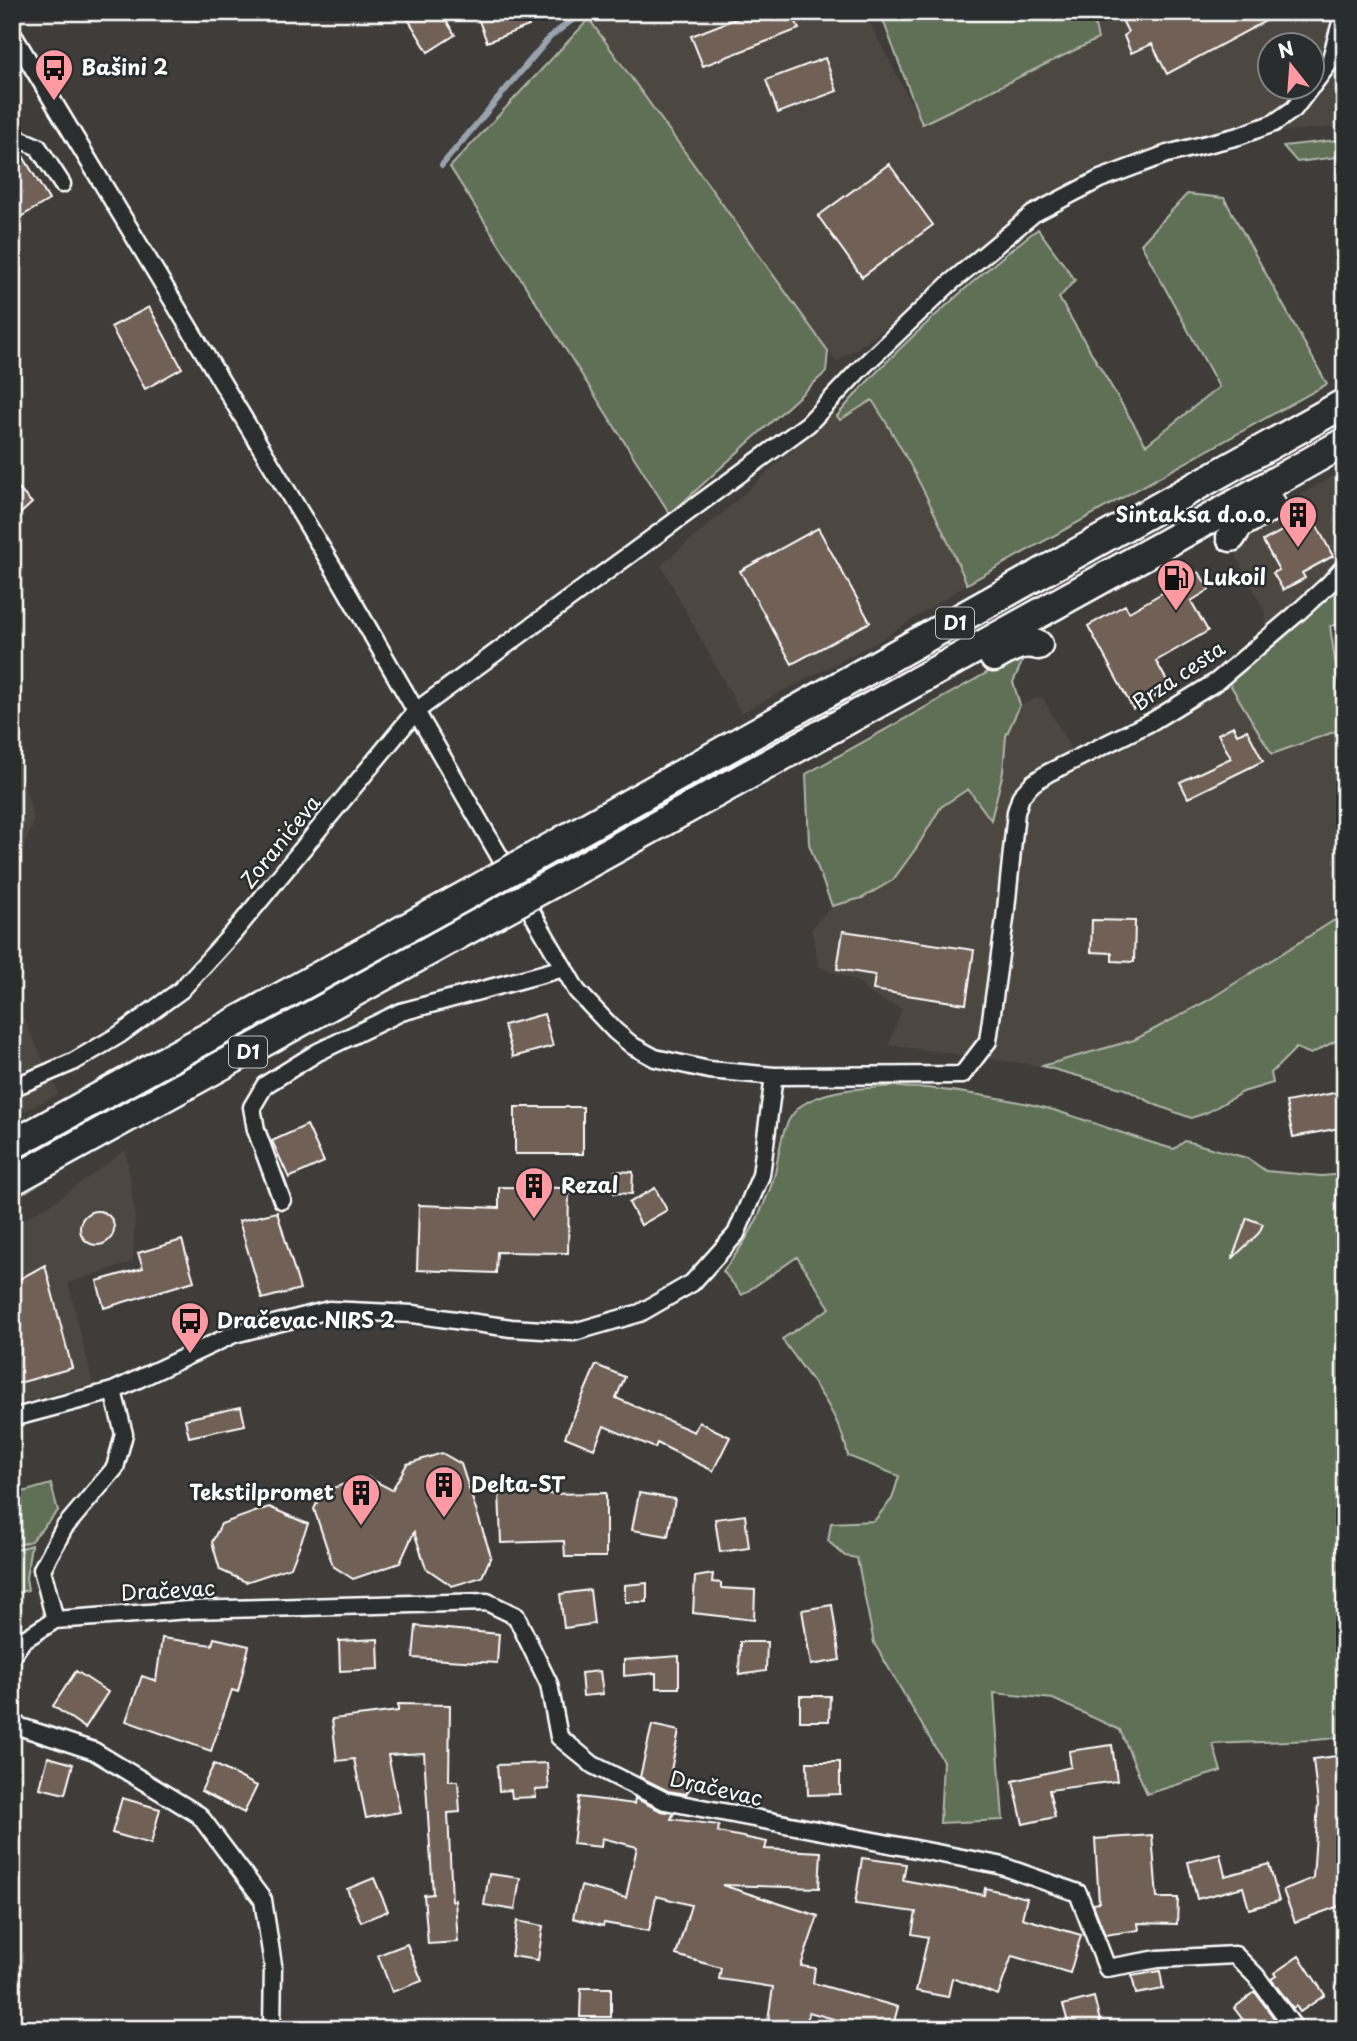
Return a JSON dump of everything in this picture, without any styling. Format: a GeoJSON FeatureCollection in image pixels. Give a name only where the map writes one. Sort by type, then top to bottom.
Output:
{"type":"FeatureCollection","features":[{"type":"Feature","properties":{"kind":"highway","name":"D1"},"geometry":{"type":"LineString","coordinates":[[12,1145],[472,892],[1345,403]]}},
{"type":"Feature","properties":{"kind":"highway","name":"D1"},"geometry":{"type":"LineString","coordinates":[[12,1181],[951,663],[1334,448]]}},
{"type":"Feature","properties":{"kind":"highway"},"geometry":{"type":"LineString","coordinates":[[1231,537],[1239,524],[1307,485],[1334,448]]}},
{"type":"Feature","properties":{"kind":"highway"},"geometry":{"type":"LineString","coordinates":[[951,663],[978,665],[1015,645],[1028,642],[1038,645]]}},
{"type":"Feature","properties":{"kind":"street"},"geometry":{"type":"LineString","coordinates":[[1326,67],[1345,12]]}},
{"type":"Feature","properties":{"kind":"street"},"geometry":{"type":"LineString","coordinates":[[12,33],[337,574],[578,991],[615,1031],[633,1046],[655,1058],[709,1070],[774,1076],[761,1175],[736,1234],[692,1283],[640,1313],[574,1332],[512,1328],[413,1314],[329,1310],[234,1334],[113,1391],[12,1418]]}},
{"type":"Feature","properties":{"kind":"street","name":"Zoranićeva"},"geometry":{"type":"LineString","coordinates":[[12,1088],[73,1062],[119,1035],[181,990],[234,932],[416,711],[808,424],[858,371],[950,284],[1033,214],[1100,179],[1167,154],[1239,136],[1274,123],[1299,102]]}},
{"type":"Feature","properties":{"kind":"street"},"geometry":{"type":"LineString","coordinates":[[12,143],[22,140],[38,147],[62,184]]}},
{"type":"Feature","properties":{"kind":"street","name":"Brza cesta"},"geometry":{"type":"LineString","coordinates":[[774,1076],[962,1075],[988,1041],[1005,919],[1011,844],[1021,796],[1033,783],[1048,773],[1151,722],[1216,682],[1295,615],[1345,566]]}},
{"type":"Feature","properties":{"kind":"street"},"geometry":{"type":"LineString","coordinates":[[282,1200],[256,1130],[252,1107],[265,1085],[317,1052],[401,1012],[564,968]]}},
{"type":"Feature","properties":{"kind":"street"},"geometry":{"type":"LineString","coordinates":[[55,1620],[42,1569],[64,1528],[115,1468],[124,1434],[113,1391]]}},
{"type":"Feature","properties":{"kind":"street","name":"Dračevac"},"geometry":{"type":"LineString","coordinates":[[12,1656],[23,1640],[55,1620],[189,1610],[487,1602],[516,1616],[548,1684],[559,1737],[593,1765],[665,1801],[999,1865],[1078,1893],[1107,1968],[1157,1959],[1235,1955],[1256,1976],[1295,2029]]}},
{"type":"Feature","properties":{"kind":"street"},"geometry":{"type":"LineString","coordinates":[[12,1719],[18,1726],[94,1751],[199,1815],[263,1900],[272,1965],[272,2029]]}},
{"type":"Feature","properties":{"kind":"shaded area"},"geometry":{"type":"Polygon","coordinates":[[[619,12],[864,12],[922,124],[1097,39],[1092,12],[1345,12],[1345,126],[1289,131],[1140,160],[1074,186],[874,337],[836,362],[589,19],[619,12]]]}},
{"type":"Feature","properties":{"kind":"shaded area"},"geometry":{"type":"Polygon","coordinates":[[[871,400],[891,430],[941,526],[967,584],[879,641],[741,713],[661,565],[834,412],[840,420],[871,400]]]}},
{"type":"Feature","properties":{"kind":"shaded area"},"geometry":{"type":"Polygon","coordinates":[[[1345,469],[1345,555],[1322,581],[1265,629],[1266,614],[1237,558],[1236,545],[1250,524],[1345,469]]]}},
{"type":"Feature","properties":{"kind":"shaded area"},"geometry":{"type":"Polygon","coordinates":[[[1221,668],[1272,753],[1345,728],[1345,919],[1333,921],[1207,1001],[1134,1040],[1042,1066],[889,1045],[902,1009],[866,992],[861,983],[819,967],[811,929],[832,906],[862,898],[917,847],[941,807],[969,789],[992,820],[1003,772],[1006,736],[1020,705],[1042,696],[1072,752],[1110,738],[1211,677],[1221,668]]]}},
{"type":"Feature","properties":{"kind":"shaded area"},"geometry":{"type":"Polygon","coordinates":[[[12,735],[34,822],[12,875],[12,735]]]}},
{"type":"Feature","properties":{"kind":"shaded area"},"geometry":{"type":"Polygon","coordinates":[[[12,993],[59,1094],[12,1117],[12,993]]]}},
{"type":"Feature","properties":{"kind":"shaded area"},"geometry":{"type":"Polygon","coordinates":[[[126,1150],[135,1216],[133,1262],[68,1283],[93,1384],[12,1405],[12,1226],[54,1202],[126,1150]]]}},
{"type":"Feature","properties":{"kind":"green space"},"geometry":{"type":"Polygon","coordinates":[[[880,12],[1092,12],[1098,39],[922,124],[880,12]]]}},
{"type":"Feature","properties":{"kind":"green space"},"geometry":{"type":"Polygon","coordinates":[[[589,19],[828,351],[826,372],[670,514],[450,167],[589,19]]]}},
{"type":"Feature","properties":{"kind":"green space"},"geometry":{"type":"Polygon","coordinates":[[[1345,139],[1345,156],[1297,162],[1283,146],[1345,139]]]}},
{"type":"Feature","properties":{"kind":"green space"},"geometry":{"type":"Polygon","coordinates":[[[1187,194],[1224,198],[1327,384],[967,584],[935,513],[872,400],[840,420],[837,416],[916,333],[984,272],[1038,229],[1075,280],[1059,298],[1146,445],[1219,387],[1141,244],[1187,194]]]}},
{"type":"Feature","properties":{"kind":"green space"},"geometry":{"type":"Polygon","coordinates":[[[1345,582],[1345,623],[1330,626],[1345,728],[1272,754],[1228,681],[1276,644],[1345,582]]]}},
{"type":"Feature","properties":{"kind":"green space"},"geometry":{"type":"Polygon","coordinates":[[[1023,660],[1013,682],[1020,705],[1006,736],[1003,772],[991,820],[968,789],[941,807],[893,880],[862,898],[832,906],[809,844],[806,774],[1008,661],[1023,660]]]}},
{"type":"Feature","properties":{"kind":"green space"},"geometry":{"type":"Polygon","coordinates":[[[1345,919],[1345,1028],[1342,1029],[1345,1040],[1339,1039],[1311,1054],[1296,1048],[1271,1073],[1273,1083],[1243,1092],[1206,1113],[1191,1118],[1156,1105],[1125,1089],[1042,1066],[1134,1040],[1207,1001],[1333,921],[1345,919]]]}},
{"type":"Feature","properties":{"kind":"green space"},"geometry":{"type":"Polygon","coordinates":[[[895,1086],[976,1094],[1043,1107],[1174,1149],[1185,1141],[1247,1158],[1266,1171],[1321,1176],[1345,1174],[1345,1737],[1213,1744],[1221,1771],[1147,1794],[1120,1730],[1053,1699],[994,1693],[1003,1820],[940,1823],[943,1761],[874,1643],[857,1558],[845,1556],[828,1541],[831,1523],[874,1521],[892,1499],[899,1476],[848,1456],[838,1424],[830,1409],[782,1339],[830,1308],[797,1257],[742,1295],[723,1271],[745,1241],[768,1195],[780,1145],[795,1111],[813,1099],[836,1092],[895,1086]]]}},
{"type":"Feature","properties":{"kind":"green space"},"geometry":{"type":"Polygon","coordinates":[[[51,1484],[58,1511],[31,1541],[12,1547],[12,1495],[51,1484]]]}},
{"type":"Feature","properties":{"kind":"green space"},"geometry":{"type":"Polygon","coordinates":[[[31,1545],[26,1578],[28,1590],[12,1594],[12,1551],[31,1545]]]}},
{"type":"Feature","properties":{"kind":"building"},"geometry":{"type":"Polygon","coordinates":[[[419,12],[441,12],[455,35],[428,52],[408,19],[419,12]]]}},
{"type":"Feature","properties":{"kind":"building"},"geometry":{"type":"Polygon","coordinates":[[[494,12],[523,12],[529,26],[487,42],[478,18],[494,12]]]}},
{"type":"Feature","properties":{"kind":"building"},"geometry":{"type":"Polygon","coordinates":[[[753,12],[792,12],[799,29],[703,66],[691,36],[753,12]]]}},
{"type":"Feature","properties":{"kind":"building"},"geometry":{"type":"Polygon","coordinates":[[[1118,12],[1282,12],[1167,74],[1152,44],[1131,53],[1124,36],[1128,32],[1118,12]]]}},
{"type":"Feature","properties":{"kind":"building"},"geometry":{"type":"Polygon","coordinates":[[[825,58],[837,91],[778,113],[766,80],[825,58]]]}},
{"type":"Feature","properties":{"kind":"building"},"geometry":{"type":"Polygon","coordinates":[[[20,151],[49,200],[12,222],[12,153],[20,151]]]}},
{"type":"Feature","properties":{"kind":"building"},"geometry":{"type":"Polygon","coordinates":[[[889,164],[933,225],[862,277],[818,216],[889,164]]]}},
{"type":"Feature","properties":{"kind":"building"},"geometry":{"type":"Polygon","coordinates":[[[149,307],[182,368],[145,389],[111,327],[149,307]]]}},
{"type":"Feature","properties":{"kind":"building"},"geometry":{"type":"Polygon","coordinates":[[[12,482],[32,503],[20,514],[12,506],[12,482]]]}},
{"type":"Feature","properties":{"kind":"building","name":"Sintaksa d.o.o."},"geometry":{"type":"Polygon","coordinates":[[[1311,515],[1333,556],[1302,573],[1305,578],[1283,590],[1273,573],[1279,570],[1263,541],[1311,515]]]}},
{"type":"Feature","properties":{"kind":"building"},"geometry":{"type":"Polygon","coordinates":[[[818,528],[870,622],[792,664],[740,571],[818,528]]]}},
{"type":"Feature","properties":{"kind":"building"},"geometry":{"type":"Polygon","coordinates":[[[1199,572],[1209,590],[1191,601],[1208,631],[1156,661],[1171,688],[1133,709],[1088,626],[1125,605],[1129,612],[1199,572]]]}},
{"type":"Feature","properties":{"kind":"building"},"geometry":{"type":"Polygon","coordinates":[[[1233,726],[1237,734],[1247,730],[1263,761],[1188,798],[1180,782],[1231,758],[1218,734],[1233,726]]]}},
{"type":"Feature","properties":{"kind":"building"},"geometry":{"type":"Polygon","coordinates":[[[1092,920],[1135,921],[1134,962],[1112,961],[1112,953],[1091,952],[1092,920]]]}},
{"type":"Feature","properties":{"kind":"building"},"geometry":{"type":"Polygon","coordinates":[[[843,931],[974,950],[966,1004],[873,990],[875,975],[837,969],[843,931]]]}},
{"type":"Feature","properties":{"kind":"building"},"geometry":{"type":"Polygon","coordinates":[[[544,1014],[553,1046],[513,1057],[504,1025],[544,1014]]]}},
{"type":"Feature","properties":{"kind":"building"},"geometry":{"type":"Polygon","coordinates":[[[1345,1091],[1345,1127],[1293,1137],[1286,1102],[1345,1091]]]}},
{"type":"Feature","properties":{"kind":"building"},"geometry":{"type":"Polygon","coordinates":[[[515,1107],[583,1107],[583,1154],[515,1154],[515,1107]]]}},
{"type":"Feature","properties":{"kind":"building"},"geometry":{"type":"Polygon","coordinates":[[[307,1125],[324,1162],[289,1178],[272,1141],[307,1125]]]}},
{"type":"Feature","properties":{"kind":"building"},"geometry":{"type":"Polygon","coordinates":[[[615,1171],[633,1172],[632,1194],[614,1193],[615,1171]]]}},
{"type":"Feature","properties":{"kind":"building"},"geometry":{"type":"Polygon","coordinates":[[[499,1187],[569,1188],[568,1253],[497,1252],[496,1273],[417,1270],[419,1205],[499,1208],[499,1187]]]}},
{"type":"Feature","properties":{"kind":"building"},"geometry":{"type":"Polygon","coordinates":[[[655,1188],[667,1210],[641,1225],[629,1203],[655,1188]]]}},
{"type":"Feature","properties":{"kind":"building"},"geometry":{"type":"Polygon","coordinates":[[[97,1211],[109,1216],[114,1228],[109,1240],[97,1245],[85,1240],[80,1228],[85,1216],[97,1211]]]}},
{"type":"Feature","properties":{"kind":"building"},"geometry":{"type":"Polygon","coordinates":[[[277,1212],[300,1289],[262,1299],[239,1221],[277,1212]]]}},
{"type":"Feature","properties":{"kind":"building"},"geometry":{"type":"Polygon","coordinates":[[[1247,1218],[1263,1224],[1259,1233],[1232,1259],[1247,1218]]]}},
{"type":"Feature","properties":{"kind":"building"},"geometry":{"type":"Polygon","coordinates":[[[182,1240],[194,1281],[104,1308],[97,1281],[143,1268],[138,1253],[182,1240]]]}},
{"type":"Feature","properties":{"kind":"building"},"geometry":{"type":"Polygon","coordinates":[[[45,1265],[72,1368],[12,1385],[12,1283],[45,1265]]]}},
{"type":"Feature","properties":{"kind":"building"},"geometry":{"type":"Polygon","coordinates":[[[596,1365],[625,1377],[616,1398],[694,1432],[699,1422],[730,1437],[713,1471],[657,1443],[655,1448],[604,1426],[594,1449],[565,1437],[596,1365]]]}},
{"type":"Feature","properties":{"kind":"building"},"geometry":{"type":"Polygon","coordinates":[[[241,1407],[245,1425],[189,1437],[185,1419],[241,1407]]]}},
{"type":"Feature","properties":{"kind":"building"},"geometry":{"type":"Polygon","coordinates":[[[442,1453],[461,1464],[491,1556],[482,1577],[452,1586],[426,1568],[414,1532],[400,1563],[353,1579],[333,1566],[314,1509],[323,1491],[367,1477],[392,1490],[407,1464],[442,1453]]]}},
{"type":"Feature","properties":{"kind":"building"},"geometry":{"type":"Polygon","coordinates":[[[545,1488],[545,1494],[606,1493],[606,1557],[565,1557],[564,1541],[501,1543],[499,1490],[545,1488]]]}},
{"type":"Feature","properties":{"kind":"building"},"geometry":{"type":"Polygon","coordinates":[[[639,1493],[675,1499],[668,1536],[632,1530],[639,1493]]]}},
{"type":"Feature","properties":{"kind":"building"},"geometry":{"type":"Polygon","coordinates":[[[269,1507],[308,1524],[291,1567],[246,1582],[220,1570],[212,1542],[221,1524],[269,1507]]]}},
{"type":"Feature","properties":{"kind":"building"},"geometry":{"type":"Polygon","coordinates":[[[745,1515],[749,1548],[720,1552],[715,1519],[745,1515]]]}},
{"type":"Feature","properties":{"kind":"building"},"geometry":{"type":"Polygon","coordinates":[[[713,1574],[712,1582],[721,1583],[721,1588],[755,1590],[754,1620],[693,1613],[695,1577],[713,1574]]]}},
{"type":"Feature","properties":{"kind":"building"},"geometry":{"type":"Polygon","coordinates":[[[647,1583],[647,1602],[625,1602],[625,1585],[647,1583]]]}},
{"type":"Feature","properties":{"kind":"building"},"geometry":{"type":"Polygon","coordinates":[[[590,1590],[594,1624],[564,1628],[560,1594],[590,1590]]]}},
{"type":"Feature","properties":{"kind":"building"},"geometry":{"type":"Polygon","coordinates":[[[832,1605],[840,1660],[811,1665],[802,1610],[832,1605]]]}},
{"type":"Feature","properties":{"kind":"building"},"geometry":{"type":"Polygon","coordinates":[[[416,1626],[499,1634],[497,1663],[413,1658],[416,1626]]]}},
{"type":"Feature","properties":{"kind":"building"},"geometry":{"type":"Polygon","coordinates":[[[162,1638],[212,1645],[214,1638],[249,1646],[238,1692],[232,1690],[211,1751],[126,1721],[142,1676],[156,1681],[162,1638]]]}},
{"type":"Feature","properties":{"kind":"building"},"geometry":{"type":"Polygon","coordinates":[[[378,1639],[379,1669],[340,1671],[339,1641],[378,1639]]]}},
{"type":"Feature","properties":{"kind":"building"},"geometry":{"type":"Polygon","coordinates":[[[740,1642],[767,1642],[766,1671],[739,1675],[740,1642]]]}},
{"type":"Feature","properties":{"kind":"building"},"geometry":{"type":"Polygon","coordinates":[[[679,1656],[679,1688],[656,1688],[656,1673],[624,1676],[624,1660],[679,1656]]]}},
{"type":"Feature","properties":{"kind":"building"},"geometry":{"type":"Polygon","coordinates":[[[76,1671],[108,1692],[85,1728],[53,1706],[76,1671]]]}},
{"type":"Feature","properties":{"kind":"building"},"geometry":{"type":"Polygon","coordinates":[[[600,1671],[603,1694],[583,1696],[581,1673],[600,1671]]]}},
{"type":"Feature","properties":{"kind":"building"},"geometry":{"type":"Polygon","coordinates":[[[800,1696],[830,1696],[829,1721],[800,1721],[800,1696]]]}},
{"type":"Feature","properties":{"kind":"building"},"geometry":{"type":"Polygon","coordinates":[[[398,1704],[450,1705],[449,1781],[458,1781],[460,1812],[448,1813],[452,1901],[455,1900],[458,1942],[428,1944],[424,1895],[433,1894],[424,1753],[388,1755],[400,1812],[366,1818],[354,1759],[337,1761],[332,1719],[398,1711],[398,1704]]]}},
{"type":"Feature","properties":{"kind":"building"},"geometry":{"type":"Polygon","coordinates":[[[652,1725],[679,1731],[671,1770],[693,1784],[686,1794],[668,1791],[640,1777],[652,1725]]]}},
{"type":"Feature","properties":{"kind":"building"},"geometry":{"type":"Polygon","coordinates":[[[1112,1745],[1117,1781],[1049,1790],[1055,1817],[1023,1824],[1013,1781],[1071,1767],[1069,1751],[1112,1745]]]}},
{"type":"Feature","properties":{"kind":"building"},"geometry":{"type":"Polygon","coordinates":[[[1345,1755],[1345,1904],[1295,1922],[1283,1890],[1313,1878],[1318,1804],[1313,1759],[1345,1755]]]}},
{"type":"Feature","properties":{"kind":"building"},"geometry":{"type":"Polygon","coordinates":[[[48,1757],[73,1764],[65,1794],[40,1788],[48,1757]]]}},
{"type":"Feature","properties":{"kind":"building"},"geometry":{"type":"Polygon","coordinates":[[[807,1762],[840,1762],[840,1794],[808,1795],[807,1762]]]}},
{"type":"Feature","properties":{"kind":"building"},"geometry":{"type":"Polygon","coordinates":[[[547,1763],[549,1789],[535,1790],[536,1797],[512,1798],[511,1790],[499,1791],[497,1765],[547,1763]]]}},
{"type":"Feature","properties":{"kind":"building"},"geometry":{"type":"Polygon","coordinates":[[[214,1764],[257,1786],[244,1813],[201,1791],[214,1764]]]}},
{"type":"Feature","properties":{"kind":"building"},"geometry":{"type":"Polygon","coordinates":[[[579,1797],[634,1804],[635,1798],[661,1811],[674,1813],[671,1819],[719,1825],[718,1832],[767,1842],[765,1849],[821,1852],[819,1888],[722,1885],[818,1916],[801,1966],[815,1968],[813,1983],[898,2007],[892,2029],[869,2029],[809,2012],[806,2027],[768,2020],[773,1987],[719,1979],[721,1968],[676,1955],[691,1905],[656,1896],[649,1931],[604,1923],[603,1926],[573,1918],[581,1886],[626,1898],[637,1847],[602,1838],[601,1847],[573,1844],[579,1797]]]}},
{"type":"Feature","properties":{"kind":"building"},"geometry":{"type":"Polygon","coordinates":[[[122,1798],[160,1809],[151,1844],[112,1833],[122,1798]]]}},
{"type":"Feature","properties":{"kind":"building"},"geometry":{"type":"Polygon","coordinates":[[[1152,1835],[1157,1898],[1178,1898],[1177,1924],[1138,1923],[1139,1930],[1105,1935],[1093,1904],[1099,1903],[1095,1839],[1152,1835]]]}},
{"type":"Feature","properties":{"kind":"building"},"geometry":{"type":"Polygon","coordinates":[[[1220,1854],[1225,1876],[1269,1864],[1279,1901],[1249,1909],[1243,1887],[1197,1899],[1188,1862],[1220,1854]]]}},
{"type":"Feature","properties":{"kind":"building"},"geometry":{"type":"Polygon","coordinates":[[[862,1858],[906,1864],[903,1880],[984,1895],[985,1888],[1027,1898],[1022,1918],[1081,1935],[1070,1973],[1012,1956],[998,1995],[952,1978],[948,1997],[916,1991],[928,1937],[912,1934],[916,1912],[855,1904],[862,1858]]]}},
{"type":"Feature","properties":{"kind":"building"},"geometry":{"type":"Polygon","coordinates":[[[489,1874],[520,1878],[515,1910],[484,1905],[489,1874]]]}},
{"type":"Feature","properties":{"kind":"building"},"geometry":{"type":"Polygon","coordinates":[[[374,1878],[388,1911],[361,1922],[347,1889],[374,1878]]]}},
{"type":"Feature","properties":{"kind":"building"},"geometry":{"type":"Polygon","coordinates":[[[517,1921],[543,1926],[538,1960],[511,1956],[517,1921]]]}},
{"type":"Feature","properties":{"kind":"building"},"geometry":{"type":"Polygon","coordinates":[[[407,1944],[422,1981],[392,1992],[378,1955],[407,1944]]]}},
{"type":"Feature","properties":{"kind":"building"},"geometry":{"type":"Polygon","coordinates":[[[1299,1956],[1325,1995],[1300,2012],[1296,2006],[1293,2008],[1271,1979],[1276,1976],[1274,1973],[1299,1956]]]}},
{"type":"Feature","properties":{"kind":"building"},"geometry":{"type":"Polygon","coordinates":[[[1160,1971],[1163,1989],[1136,1994],[1132,1976],[1160,1971]]]}},
{"type":"Feature","properties":{"kind":"building"},"geometry":{"type":"Polygon","coordinates":[[[581,1988],[611,1988],[611,2017],[580,2017],[581,1988]]]}},
{"type":"Feature","properties":{"kind":"building"},"geometry":{"type":"Polygon","coordinates":[[[1255,1992],[1276,2021],[1265,2029],[1250,2029],[1234,2008],[1255,1992]]]}},
{"type":"Feature","properties":{"kind":"building"},"geometry":{"type":"Polygon","coordinates":[[[1094,1997],[1102,2029],[1070,2029],[1063,2005],[1094,1997]]]}},
{"type":"Feature","properties":{"kind":"waterway"},"geometry":{"type":"LineString","coordinates":[[442,165],[550,37],[586,12]]}},
{"type":"Feature","properties":{"kind":"place","name":"Bašini 2"},"geometry":{"type":"Point","coordinates":[54,102]}},
{"type":"Feature","properties":{"kind":"place","name":"Sintaksa d.o.o."},"geometry":{"type":"Point","coordinates":[1298,549]}},
{"type":"Feature","properties":{"kind":"place","name":"Lukoil"},"geometry":{"type":"Point","coordinates":[1176,612]}},
{"type":"Feature","properties":{"kind":"place","name":"Rezal"},"geometry":{"type":"Point","coordinates":[534,1220]}},
{"type":"Feature","properties":{"kind":"place","name":"Dračevac NIRS 2"},"geometry":{"type":"Point","coordinates":[190,1355]}},
{"type":"Feature","properties":{"kind":"place","name":"Delta-ST"},"geometry":{"type":"Point","coordinates":[444,1519]}},
{"type":"Feature","properties":{"kind":"place","name":"Tekstilpromet"},"geometry":{"type":"Point","coordinates":[361,1527]}}]}
